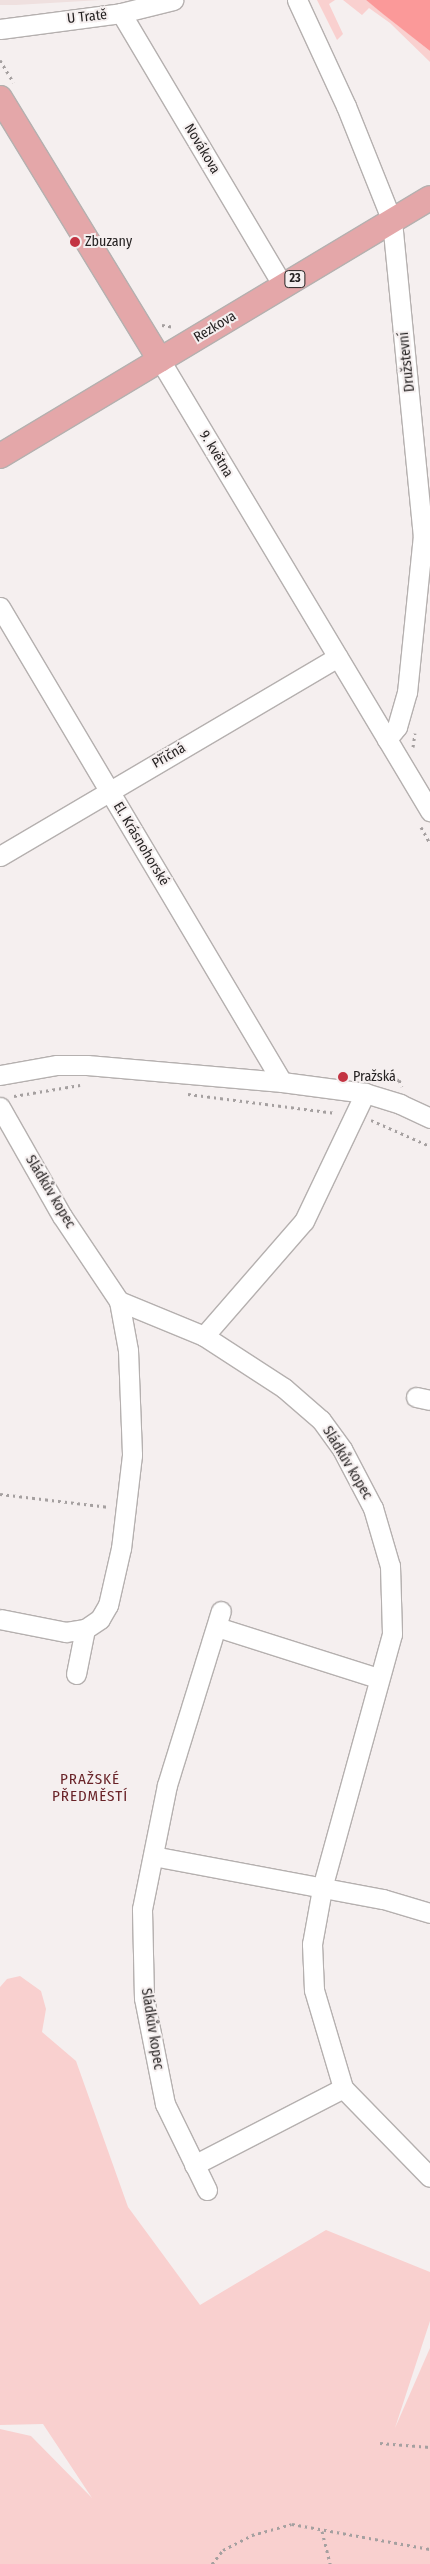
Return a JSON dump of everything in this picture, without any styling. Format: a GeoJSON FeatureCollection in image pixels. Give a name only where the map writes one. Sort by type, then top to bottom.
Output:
{"type":"FeatureCollection","features":[{"type":"Feature","properties":{"kind":"main road","name":"9. května"},"geometry":{"type":"LineString","coordinates":[[0,98],[160,360]]}},
{"type":"Feature","properties":{"kind":"main road","name":"Rezkova"},"geometry":{"type":"LineString","coordinates":[[0,456],[430,198]]}},
{"type":"Feature","properties":{"kind":"street","name":"U Tratě"},"geometry":{"type":"LineString","coordinates":[[0,28],[121,13],[173,0]]}},
{"type":"Feature","properties":{"kind":"street","name":"Družstevní"},"geometry":{"type":"LineString","coordinates":[[297,0],[383,194],[392,221],[426,535],[407,692],[397,727],[387,739]]}},
{"type":"Feature","properties":{"kind":"street","name":"Novákova"},"geometry":{"type":"LineString","coordinates":[[121,13],[283,286]]}},
{"type":"Feature","properties":{"kind":"street","name":"9. května"},"geometry":{"type":"LineString","coordinates":[[160,360],[430,811]]}},
{"type":"Feature","properties":{"kind":"street","name":"El. Krásnohorské"},"geometry":{"type":"LineString","coordinates":[[0,606],[282,1082]]}},
{"type":"Feature","properties":{"kind":"street","name":"Příčná"},"geometry":{"type":"LineString","coordinates":[[0,856],[338,657]]}},
{"type":"Feature","properties":{"kind":"street"},"geometry":{"type":"LineString","coordinates":[[0,1074],[57,1065],[87,1065],[282,1082],[365,1093],[400,1104],[430,1118]]}},
{"type":"Feature","properties":{"kind":"street"},"geometry":{"type":"LineString","coordinates":[[204,1336],[304,1221],[365,1093]]}},
{"type":"Feature","properties":{"kind":"street","name":"Sládkův kopec"},"geometry":{"type":"LineString","coordinates":[[4,1102],[62,1216],[119,1301],[128,1350],[132,1422],[127,1509],[108,1605],[100,1619],[85,1629]]}},
{"type":"Feature","properties":{"kind":"street","name":"Sládkův kopec"},"geometry":{"type":"LineString","coordinates":[[119,1301],[204,1336],[284,1388],[321,1420],[342,1449],[373,1508],[390,1566],[392,1634],[378,1678],[322,1889],[312,1944],[314,1990],[343,2088],[430,2177]]}},
{"type":"Feature","properties":{"kind":"street"},"geometry":{"type":"LineString","coordinates":[[0,1619],[66,1632],[85,1629],[76,1674]]}},
{"type":"Feature","properties":{"kind":"street","name":"Sládkův kopec"},"geometry":{"type":"LineString","coordinates":[[207,2190],[165,2104],[144,1998],[142,1909],[168,1785],[219,1619],[378,1678]]}},
{"type":"Feature","properties":{"kind":"street"},"geometry":{"type":"LineString","coordinates":[[153,1856],[383,1899],[430,1913]]}},
{"type":"Feature","properties":{"kind":"street"},"geometry":{"type":"LineString","coordinates":[[194,2165],[343,2088]]}},
{"type":"Feature","properties":{"kind":"path"},"geometry":{"type":"LineString","coordinates":[[158,323],[178,327]]}},
{"type":"Feature","properties":{"kind":"path"},"geometry":{"type":"LineString","coordinates":[[380,1078],[399,1080],[404,1090]]}},
{"type":"Feature","properties":{"kind":"path"},"geometry":{"type":"LineString","coordinates":[[4,1102],[88,1085]]}},
{"type":"Feature","properties":{"kind":"path"},"geometry":{"type":"LineString","coordinates":[[181,1093],[354,1115],[430,1146]]}},
{"type":"Feature","properties":{"kind":"path"},"geometry":{"type":"LineString","coordinates":[[0,1494],[127,1509]]}},
{"type":"Feature","properties":{"kind":"path"},"geometry":{"type":"LineString","coordinates":[[380,2443],[430,2447]]}},
{"type":"Feature","properties":{"kind":"path"},"geometry":{"type":"LineString","coordinates":[[212,2564],[222,2550],[252,2535],[292,2524],[430,2550]]}},
{"type":"Feature","properties":{"kind":"path"},"geometry":{"type":"LineString","coordinates":[[322,2531],[330,2564]]}},
{"type":"Feature","properties":{"kind":"shaded area"},"geometry":{"type":"Polygon","coordinates":[[[0,0],[101,0],[0,5],[0,0]]]}},
{"type":"Feature","properties":{"kind":"shaded area"},"geometry":{"type":"Polygon","coordinates":[[[317,0],[335,0],[329,4],[343,34],[337,40],[317,0]]]}},
{"type":"Feature","properties":{"kind":"shaded area"},"geometry":{"type":"Polygon","coordinates":[[[343,0],[366,0],[430,51],[430,62],[390,23],[369,8],[362,15],[343,0]]]}},
{"type":"Feature","properties":{"kind":"shaded area"},"geometry":{"type":"Polygon","coordinates":[[[366,0],[430,0],[430,51],[383,14],[366,0]]]}},
{"type":"Feature","properties":{"kind":"shaded area"},"geometry":{"type":"Polygon","coordinates":[[[20,1976],[41,1991],[46,2009],[42,2032],[76,2061],[128,2207],[200,2305],[326,2230],[430,2272],[430,2321],[395,2428],[430,2348],[430,2564],[0,2564],[0,2429],[31,2436],[92,2498],[43,2424],[0,2425],[0,1987],[7,1979],[20,1976]]]}},
{"type":"Feature","properties":{"kind":"place","name":"Zbuzany"},"geometry":{"type":"Point","coordinates":[75,242]}},
{"type":"Feature","properties":{"kind":"place","name":"Pražská"},"geometry":{"type":"Point","coordinates":[343,1077]}},
{"type":"Feature","properties":{"kind":"district","name":"PRAŽSKÉ PŘEDMĚSTÍ"},"geometry":{"type":"Point","coordinates":[90,1788]}}]}
